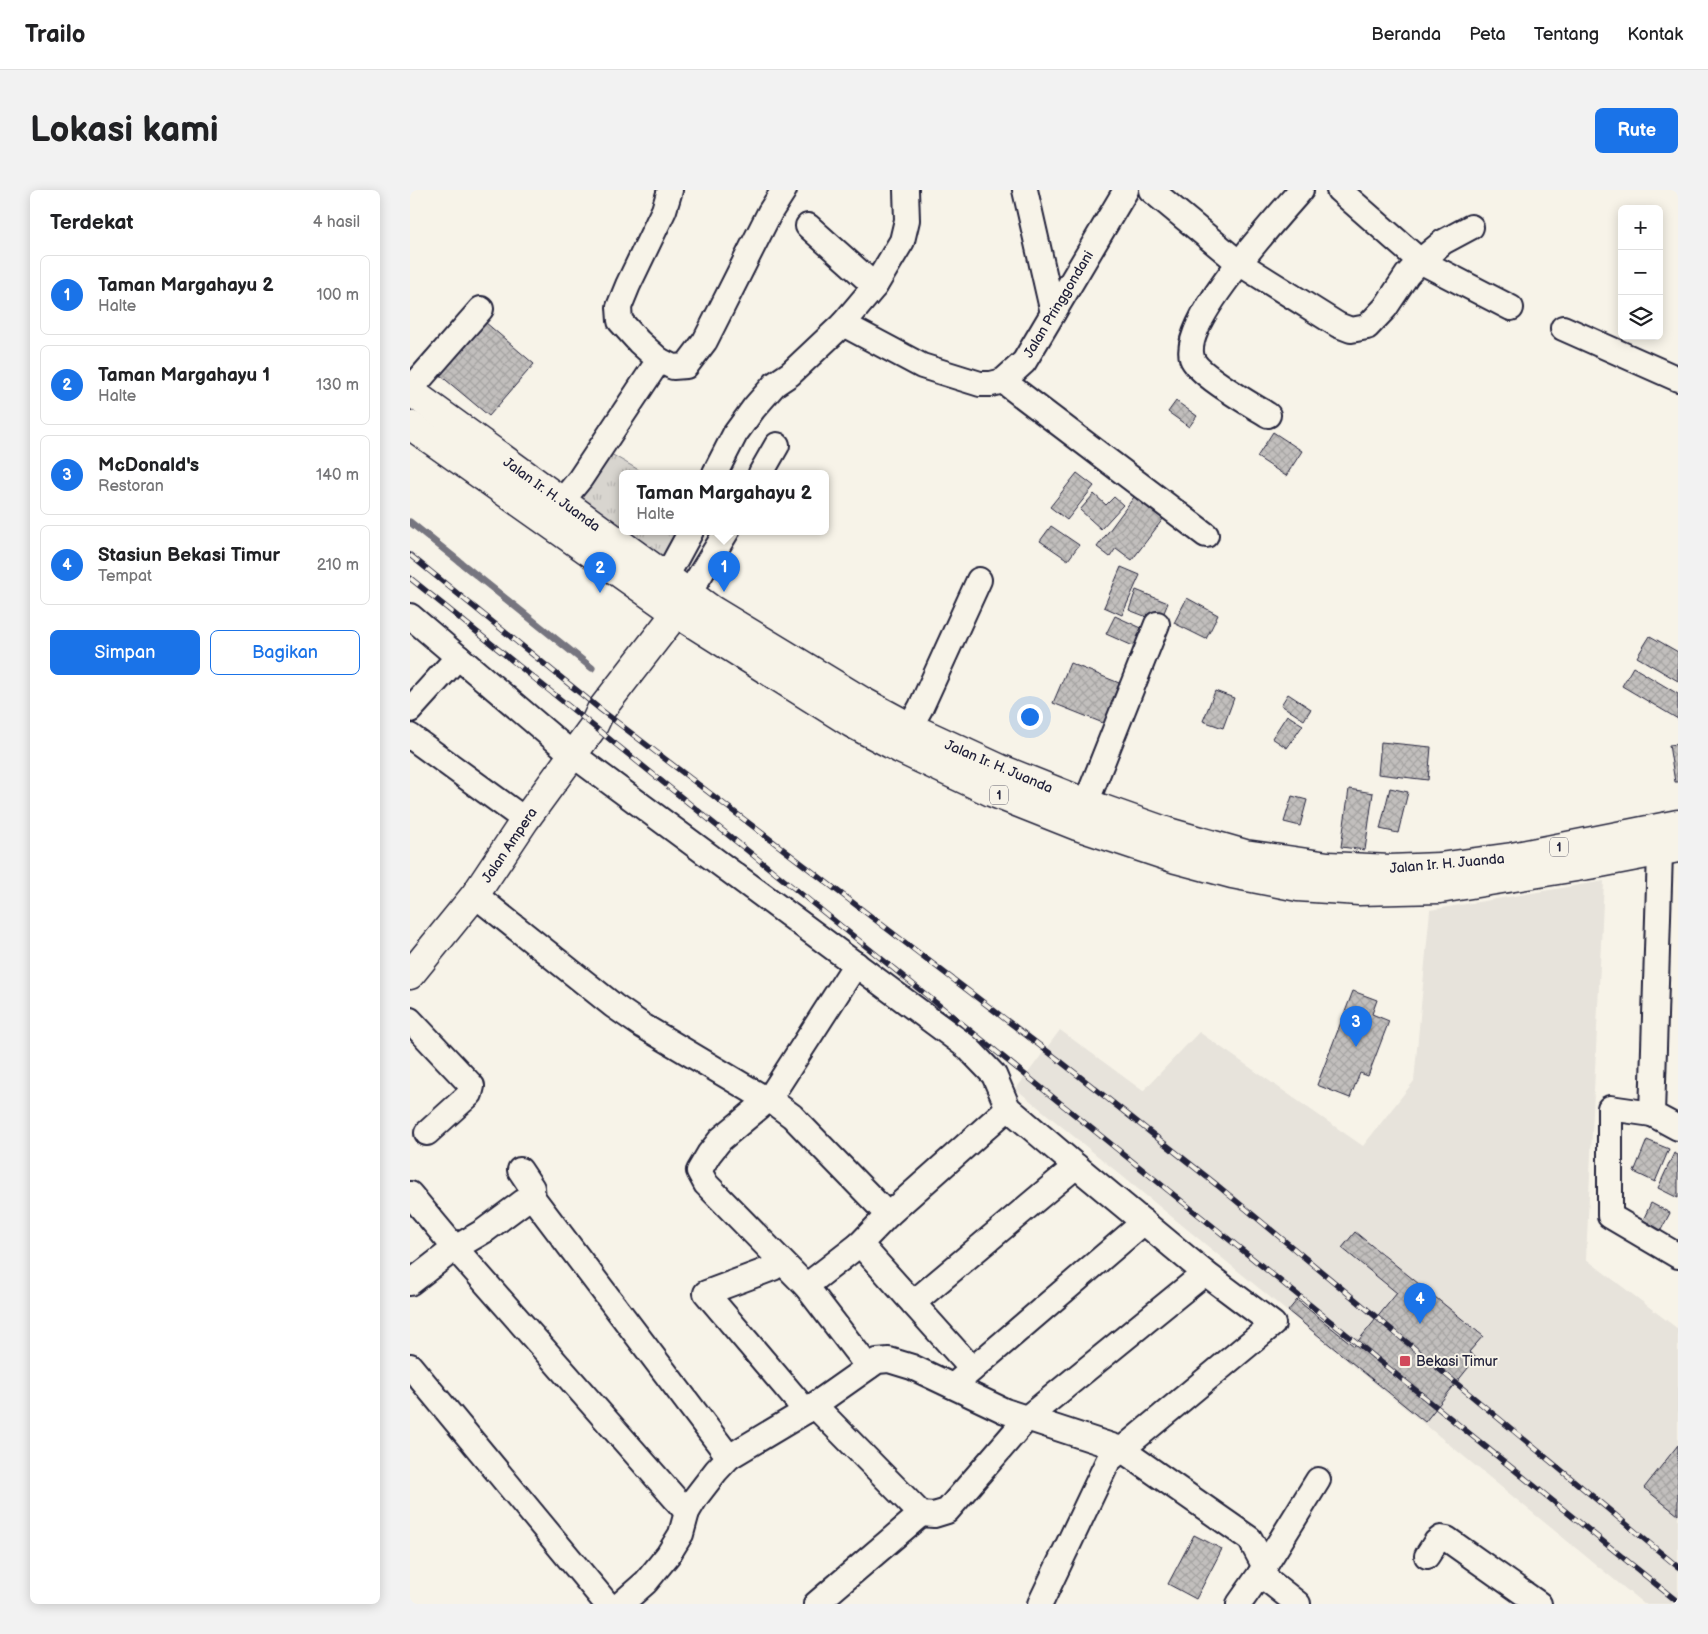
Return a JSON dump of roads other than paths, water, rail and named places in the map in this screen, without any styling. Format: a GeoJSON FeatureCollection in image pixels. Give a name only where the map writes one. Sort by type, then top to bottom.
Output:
{"type":"FeatureCollection","features":[{"type":"Feature","properties":{"kind":"main road","name":"Jalan Ir. H. Juanda"},"geometry":{"type":"LineString","coordinates":[[410,391],[666,577],[682,603],[712,610],[862,701],[910,727],[1001,769],[1086,803],[1168,832],[1245,854],[1328,866],[1390,869],[1439,878],[1512,857],[1678,824]]}},
{"type":"Feature","properties":{"kind":"main road","name":"Jalan Ir. H. Juanda"},"geometry":{"type":"LineString","coordinates":[[410,424],[682,603],[809,697],[892,744],[990,792],[1078,826],[1176,859],[1232,874],[1298,888],[1360,891],[1439,878],[1595,864],[1669,850]]}},
{"type":"Feature","properties":{"kind":"main road","name":"Jalan Ampera"},"geometry":{"type":"LineString","coordinates":[[410,975],[475,895],[525,820],[593,727],[601,710],[682,603]]}},
{"type":"Feature","properties":{"kind":"street"},"geometry":{"type":"LineString","coordinates":[[670,190],[664,210],[619,307],[620,321],[659,360],[673,367],[686,366],[705,341],[770,212],[784,190]]}},
{"type":"Feature","properties":{"kind":"street"},"geometry":{"type":"LineString","coordinates":[[716,470],[734,434],[754,408],[775,384],[790,374],[843,324],[875,286],[902,241],[907,220],[906,190]]}},
{"type":"Feature","properties":{"kind":"street"},"geometry":{"type":"LineString","coordinates":[[1025,190],[1053,313]]}},
{"type":"Feature","properties":{"kind":"street","name":"Jalan Pringgondani"},"geometry":{"type":"LineString","coordinates":[[1003,381],[1024,362],[1126,190]]}},
{"type":"Feature","properties":{"kind":"street"},"geometry":{"type":"LineString","coordinates":[[1151,190],[1239,263],[1338,325],[1351,330],[1368,327],[1385,308],[1407,275],[1420,261],[1443,242],[1471,227]]}},
{"type":"Feature","properties":{"kind":"street"},"geometry":{"type":"LineString","coordinates":[[1268,416],[1208,376],[1192,359],[1191,342],[1201,318],[1239,263],[1301,190]]}},
{"type":"Feature","properties":{"kind":"street"},"geometry":{"type":"LineString","coordinates":[[1339,190],[1420,261],[1511,308]]}},
{"type":"Feature","properties":{"kind":"street"},"geometry":{"type":"LineString","coordinates":[[808,226],[875,286]]}},
{"type":"Feature","properties":{"kind":"street"},"geometry":{"type":"LineString","coordinates":[[410,391],[481,309]]}},
{"type":"Feature","properties":{"kind":"street"},"geometry":{"type":"LineString","coordinates":[[843,324],[922,366],[980,384],[1003,381],[1206,535]]}},
{"type":"Feature","properties":{"kind":"street"},"geometry":{"type":"LineString","coordinates":[[1563,328],[1678,380]]}},
{"type":"Feature","properties":{"kind":"street"},"geometry":{"type":"LineString","coordinates":[[562,501],[580,479],[659,360]]}},
{"type":"Feature","properties":{"kind":"street"},"geometry":{"type":"LineString","coordinates":[[763,470],[777,445]]}},
{"type":"Feature","properties":{"kind":"street"},"geometry":{"type":"LineString","coordinates":[[666,577],[688,535]]}},
{"type":"Feature","properties":{"kind":"street"},"geometry":{"type":"LineString","coordinates":[[682,603],[724,535]]}},
{"type":"Feature","properties":{"kind":"street"},"geometry":{"type":"LineString","coordinates":[[910,727],[979,580]]}},
{"type":"Feature","properties":{"kind":"street"},"geometry":{"type":"LineString","coordinates":[[410,616],[572,754],[967,1047],[994,1075],[1008,1108],[1205,1273],[1273,1324],[1108,1461],[1040,1604]]}},
{"type":"Feature","properties":{"kind":"street"},"geometry":{"type":"LineString","coordinates":[[1086,803],[1157,624]]}},
{"type":"Feature","properties":{"kind":"street"},"geometry":{"type":"LineString","coordinates":[[410,710],[458,657]]}},
{"type":"Feature","properties":{"kind":"street"},"geometry":{"type":"LineString","coordinates":[[410,736],[525,820]]}},
{"type":"Feature","properties":{"kind":"street"},"geometry":{"type":"LineString","coordinates":[[1652,1114],[1669,850]]}},
{"type":"Feature","properties":{"kind":"street"},"geometry":{"type":"LineString","coordinates":[[475,895],[614,1006],[651,1031],[758,1095],[769,1099],[792,1116],[888,1215]]}},
{"type":"Feature","properties":{"kind":"street"},"geometry":{"type":"LineString","coordinates":[[856,964],[769,1099],[721,1140],[709,1154],[699,1171],[706,1184],[806,1286],[868,1367]]}},
{"type":"Feature","properties":{"kind":"street"},"geometry":{"type":"LineString","coordinates":[[410,1020],[472,1086],[470,1094],[427,1133]]}},
{"type":"Feature","properties":{"kind":"street"},"geometry":{"type":"LineString","coordinates":[[806,1286],[860,1244],[888,1215],[1008,1108]]}},
{"type":"Feature","properties":{"kind":"street"},"geometry":{"type":"LineString","coordinates":[[1678,1128],[1652,1114],[1610,1108],[1610,1216],[1678,1256]]}},
{"type":"Feature","properties":{"kind":"street"},"geometry":{"type":"LineString","coordinates":[[913,1303],[1076,1166]]}},
{"type":"Feature","properties":{"kind":"street"},"geometry":{"type":"LineString","coordinates":[[520,1170],[532,1188],[533,1198],[729,1457]]}},
{"type":"Feature","properties":{"kind":"street"},"geometry":{"type":"LineString","coordinates":[[410,1194],[455,1248],[687,1512]]}},
{"type":"Feature","properties":{"kind":"street"},"geometry":{"type":"LineString","coordinates":[[410,1283],[455,1248],[484,1231],[523,1202],[533,1198]]}},
{"type":"Feature","properties":{"kind":"street"},"geometry":{"type":"LineString","coordinates":[[953,1386],[1144,1222]]}},
{"type":"Feature","properties":{"kind":"street"},"geometry":{"type":"LineString","coordinates":[[860,1244],[972,1369]]}},
{"type":"Feature","properties":{"kind":"street"},"geometry":{"type":"LineString","coordinates":[[781,1262],[773,1268],[706,1293],[810,1408],[921,1514],[934,1515],[947,1512],[1028,1418],[1205,1273]]}},
{"type":"Feature","properties":{"kind":"street"},"geometry":{"type":"LineString","coordinates":[[621,1604],[646,1582],[668,1555],[681,1534],[687,1512],[701,1490],[729,1457],[810,1408],[877,1361],[889,1360],[912,1367],[980,1401],[1005,1411],[1121,1449],[1250,1539],[1262,1570],[1298,1604]]}},
{"type":"Feature","properties":{"kind":"street"},"geometry":{"type":"LineString","coordinates":[[410,1366],[606,1604]]}},
{"type":"Feature","properties":{"kind":"street"},"geometry":{"type":"LineString","coordinates":[[1238,1604],[1262,1570],[1318,1480]]}},
{"type":"Feature","properties":{"kind":"street"},"geometry":{"type":"LineString","coordinates":[[816,1604],[921,1514]]}},
{"type":"Feature","properties":{"kind":"street"},"geometry":{"type":"LineString","coordinates":[[1426,1556],[1436,1542],[1441,1538],[1447,1539],[1540,1604]]}},
{"type":"Feature","properties":{"kind":"waterway"},"geometry":{"type":"LineString","coordinates":[[410,522],[592,668]]}},
{"type":"Feature","properties":{"kind":"railway"},"geometry":{"type":"LineString","coordinates":[[410,555],[601,710],[1060,1061],[1217,1185],[1678,1567]]}},
{"type":"Feature","properties":{"kind":"railway"},"geometry":{"type":"LineString","coordinates":[[410,578],[1678,1602]]}},
{"type":"Feature","properties":{"kind":"place","name":"Taman Margahayu 2"},"geometry":{"type":"Point","coordinates":[724,592]}},
{"type":"Feature","properties":{"kind":"place","name":"Taman Margahayu 1"},"geometry":{"type":"Point","coordinates":[600,593]}},
{"type":"Feature","properties":{"kind":"place","name":"McDonald's"},"geometry":{"type":"Point","coordinates":[1356,1047]}},
{"type":"Feature","properties":{"kind":"place","name":"Stasiun Bekasi Timur"},"geometry":{"type":"Point","coordinates":[1420,1324]}},
{"type":"Feature","properties":{"kind":"place","name":"Bekasi Timur"},"geometry":{"type":"Point","coordinates":[1405,1361]}}]}
